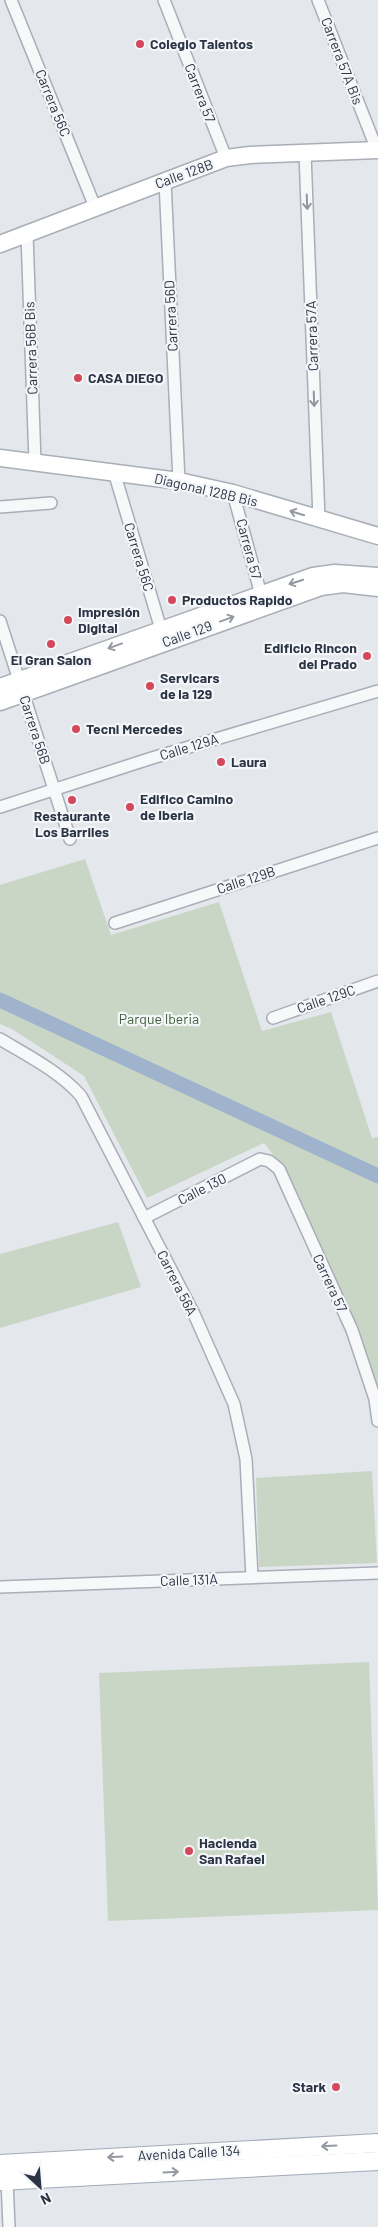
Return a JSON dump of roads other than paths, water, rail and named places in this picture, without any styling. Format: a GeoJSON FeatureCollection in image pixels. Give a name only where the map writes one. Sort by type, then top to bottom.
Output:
{"type":"FeatureCollection","features":[{"type":"Feature","properties":{"kind":"main road","name":"Avenida Calle 134"},"geometry":{"type":"LineString","coordinates":[[0,2164],[378,2143]]}},
{"type":"Feature","properties":{"kind":"main road","name":"Avenida Calle 134"},"geometry":{"type":"LineString","coordinates":[[4,2181],[378,2161]]}},
{"type":"Feature","properties":{"kind":"street","name":"Carrera 56C"},"geometry":{"type":"LineString","coordinates":[[11,0],[95,207]]}},
{"type":"Feature","properties":{"kind":"street","name":"Carrera 57"},"geometry":{"type":"LineString","coordinates":[[164,0],[226,158]]}},
{"type":"Feature","properties":{"kind":"street","name":"Carrera 57A Bis"},"geometry":{"type":"LineString","coordinates":[[318,0],[378,150]]}},
{"type":"Feature","properties":{"kind":"street","name":"Calle 128B"},"geometry":{"type":"LineString","coordinates":[[0,244],[226,158],[250,155],[378,150]]}},
{"type":"Feature","properties":{"kind":"street","name":"Carrera 57A"},"geometry":{"type":"LineString","coordinates":[[305,153],[319,519]]}},
{"type":"Feature","properties":{"kind":"street","name":"Carrera 56D"},"geometry":{"type":"LineString","coordinates":[[165,181],[179,481]]}},
{"type":"Feature","properties":{"kind":"street","name":"Carrera 56B Bis"},"geometry":{"type":"LineString","coordinates":[[27,234],[35,462]]}},
{"type":"Feature","properties":{"kind":"street","name":"Diagonal 128B Bis"},"geometry":{"type":"LineString","coordinates":[[0,458],[179,481],[233,493],[378,536]]}},
{"type":"Feature","properties":{"kind":"street","name":"Carrera 56C"},"geometry":{"type":"LineString","coordinates":[[114,472],[163,636]]}},
{"type":"Feature","properties":{"kind":"street","name":"Carrera 57"},"geometry":{"type":"LineString","coordinates":[[233,493],[262,600]]}},
{"type":"Feature","properties":{"kind":"street"},"geometry":{"type":"LineString","coordinates":[[0,507],[51,503]]}},
{"type":"Feature","properties":{"kind":"street","name":"Calle 129"},"geometry":{"type":"LineString","coordinates":[[0,702],[21,687],[262,600],[324,574],[378,576]]}},
{"type":"Feature","properties":{"kind":"street","name":"Calle 129"},"geometry":{"type":"LineString","coordinates":[[262,600],[331,584],[378,588]]}},
{"type":"Feature","properties":{"kind":"street","name":"Carrera 56B"},"geometry":{"type":"LineString","coordinates":[[0,621],[70,839]]}},
{"type":"Feature","properties":{"kind":"street","name":"Calle 129"},"geometry":{"type":"LineString","coordinates":[[0,687],[21,687]]}},
{"type":"Feature","properties":{"kind":"street","name":"Calle 129A"},"geometry":{"type":"LineString","coordinates":[[0,807],[378,691]]}},
{"type":"Feature","properties":{"kind":"street","name":"Calle 129B"},"geometry":{"type":"LineString","coordinates":[[115,923],[378,838]]}},
{"type":"Feature","properties":{"kind":"street","name":"Calle 129C"},"geometry":{"type":"LineString","coordinates":[[273,1018],[378,981]]}},
{"type":"Feature","properties":{"kind":"street","name":"Carrera 56A"},"geometry":{"type":"LineString","coordinates":[[0,1039],[58,1075],[81,1096],[194,1314],[234,1404],[246,1458],[252,1577]]}},
{"type":"Feature","properties":{"kind":"street","name":"Carrera 57"},"geometry":{"type":"LineString","coordinates":[[260,1159],[269,1161],[279,1169],[294,1198],[314,1248],[352,1330],[375,1398],[378,1421]]}},
{"type":"Feature","properties":{"kind":"street","name":"Calle 130"},"geometry":{"type":"LineString","coordinates":[[144,1218],[260,1159]]}},
{"type":"Feature","properties":{"kind":"street","name":"Calle 131A"},"geometry":{"type":"LineString","coordinates":[[0,1587],[378,1573]]}},
{"type":"Feature","properties":{"kind":"street"},"geometry":{"type":"LineString","coordinates":[[4,2181],[9,2227]]}},
{"type":"Feature","properties":{"kind":"waterway"},"geometry":{"type":"LineString","coordinates":[[0,1000],[378,1176]]}},
{"type":"Feature","properties":{"kind":"place","name":"Colegio Talentos"},"geometry":{"type":"Point","coordinates":[140,44]}},
{"type":"Feature","properties":{"kind":"place","name":"CASA DIEGO"},"geometry":{"type":"Point","coordinates":[78,378]}},
{"type":"Feature","properties":{"kind":"place","name":"Productos Rapido"},"geometry":{"type":"Point","coordinates":[172,600]}},
{"type":"Feature","properties":{"kind":"place","name":"Impresión Digital"},"geometry":{"type":"Point","coordinates":[68,620]}},
{"type":"Feature","properties":{"kind":"place","name":"El Gran Salon"},"geometry":{"type":"Point","coordinates":[51,644]}},
{"type":"Feature","properties":{"kind":"place","name":"Edificio Rincon del Prado"},"geometry":{"type":"Point","coordinates":[367,656]}},
{"type":"Feature","properties":{"kind":"place","name":"Servicars de la 129"},"geometry":{"type":"Point","coordinates":[150,686]}},
{"type":"Feature","properties":{"kind":"place","name":"Tecni Mercedes"},"geometry":{"type":"Point","coordinates":[76,729]}},
{"type":"Feature","properties":{"kind":"place","name":"Laura"},"geometry":{"type":"Point","coordinates":[221,762]}},
{"type":"Feature","properties":{"kind":"place","name":"Restaurante Los Barriles"},"geometry":{"type":"Point","coordinates":[72,800]}},
{"type":"Feature","properties":{"kind":"place","name":"Edifico Camino de Iberia"},"geometry":{"type":"Point","coordinates":[130,807]}},
{"type":"Feature","properties":{"kind":"place","name":"Hacienda San Rafael"},"geometry":{"type":"Point","coordinates":[189,1851]}},
{"type":"Feature","properties":{"kind":"place","name":"Stark"},"geometry":{"type":"Point","coordinates":[336,2087]}},
{"type":"Feature","properties":{"kind":"park label","name":"Parque Iberia"},"geometry":{"type":"Point","coordinates":[159,1019]}}]}
